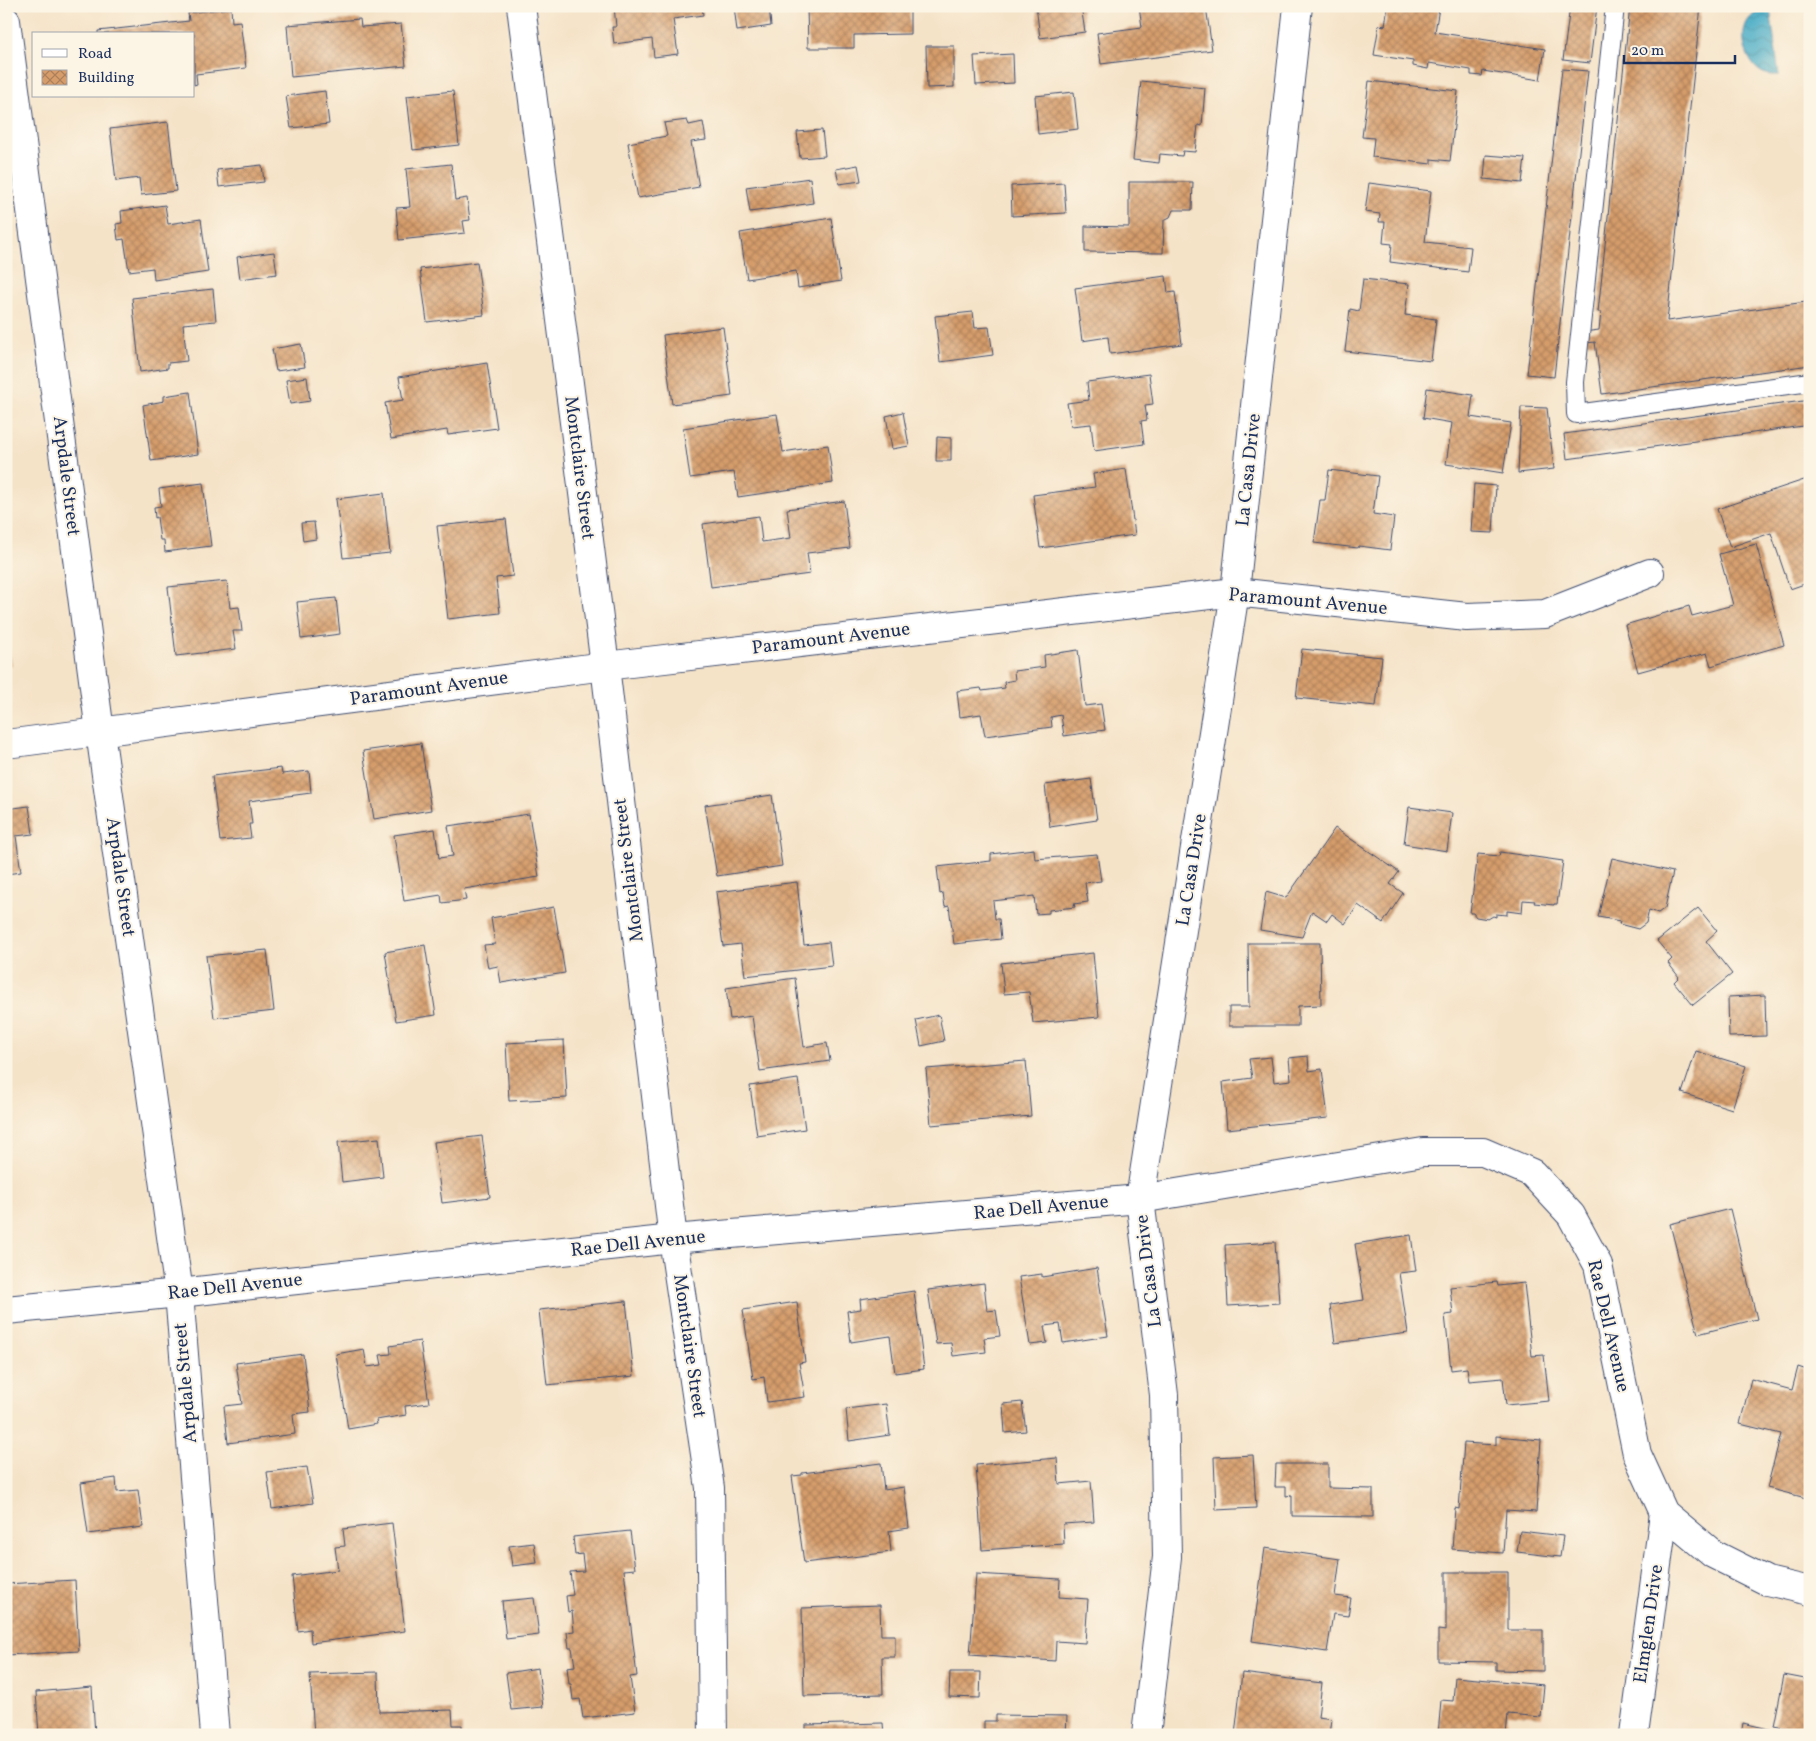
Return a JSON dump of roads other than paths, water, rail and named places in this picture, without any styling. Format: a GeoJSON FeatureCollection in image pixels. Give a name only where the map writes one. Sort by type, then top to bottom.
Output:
{"type":"FeatureCollection","features":[{"type":"Feature","properties":{"kind":"street","name":"Montclaire Street"},"geometry":{"type":"LineString","coordinates":[[521,6],[605,666],[673,1239],[710,1488],[713,1735]]}},
{"type":"Feature","properties":{"kind":"street","name":"La Casa Drive"},"geometry":{"type":"LineString","coordinates":[[1146,1735],[1167,1557],[1164,1395],[1140,1199],[1235,592],[1298,6]]}},
{"type":"Feature","properties":{"kind":"street","name":"Arpdale Street"},"geometry":{"type":"LineString","coordinates":[[6,21],[100,732],[179,1293],[214,1735]]}},
{"type":"Feature","properties":{"kind":"street","name":"Paramount Avenue"},"geometry":{"type":"LineString","coordinates":[[6,744],[605,666],[1235,592],[1467,617],[1545,614],[1650,572]]}},
{"type":"Feature","properties":{"kind":"street","name":"Rae Dell Avenue"},"geometry":{"type":"LineString","coordinates":[[6,1310],[673,1239],[1140,1199],[1423,1152],[1483,1152],[1532,1173],[1571,1215],[1598,1264],[1637,1454],[1664,1513],[1713,1554],[1767,1581],[1810,1591]]}},
{"type":"Feature","properties":{"kind":"street","name":"Elmglen Drive"},"geometry":{"type":"LineString","coordinates":[[1634,1735],[1664,1513]]}},
{"type":"Feature","properties":{"kind":"lane"},"geometry":{"type":"LineString","coordinates":[[1614,6],[1575,382],[1576,414],[1810,382]]}},
{"type":"Feature","properties":{"kind":"water"},"geometry":{"type":"Polygon","coordinates":[[[1770,9],[1779,75],[1766,74],[1760,71],[1750,60],[1745,45],[1744,30],[1751,17],[1770,9]]]}}]}
